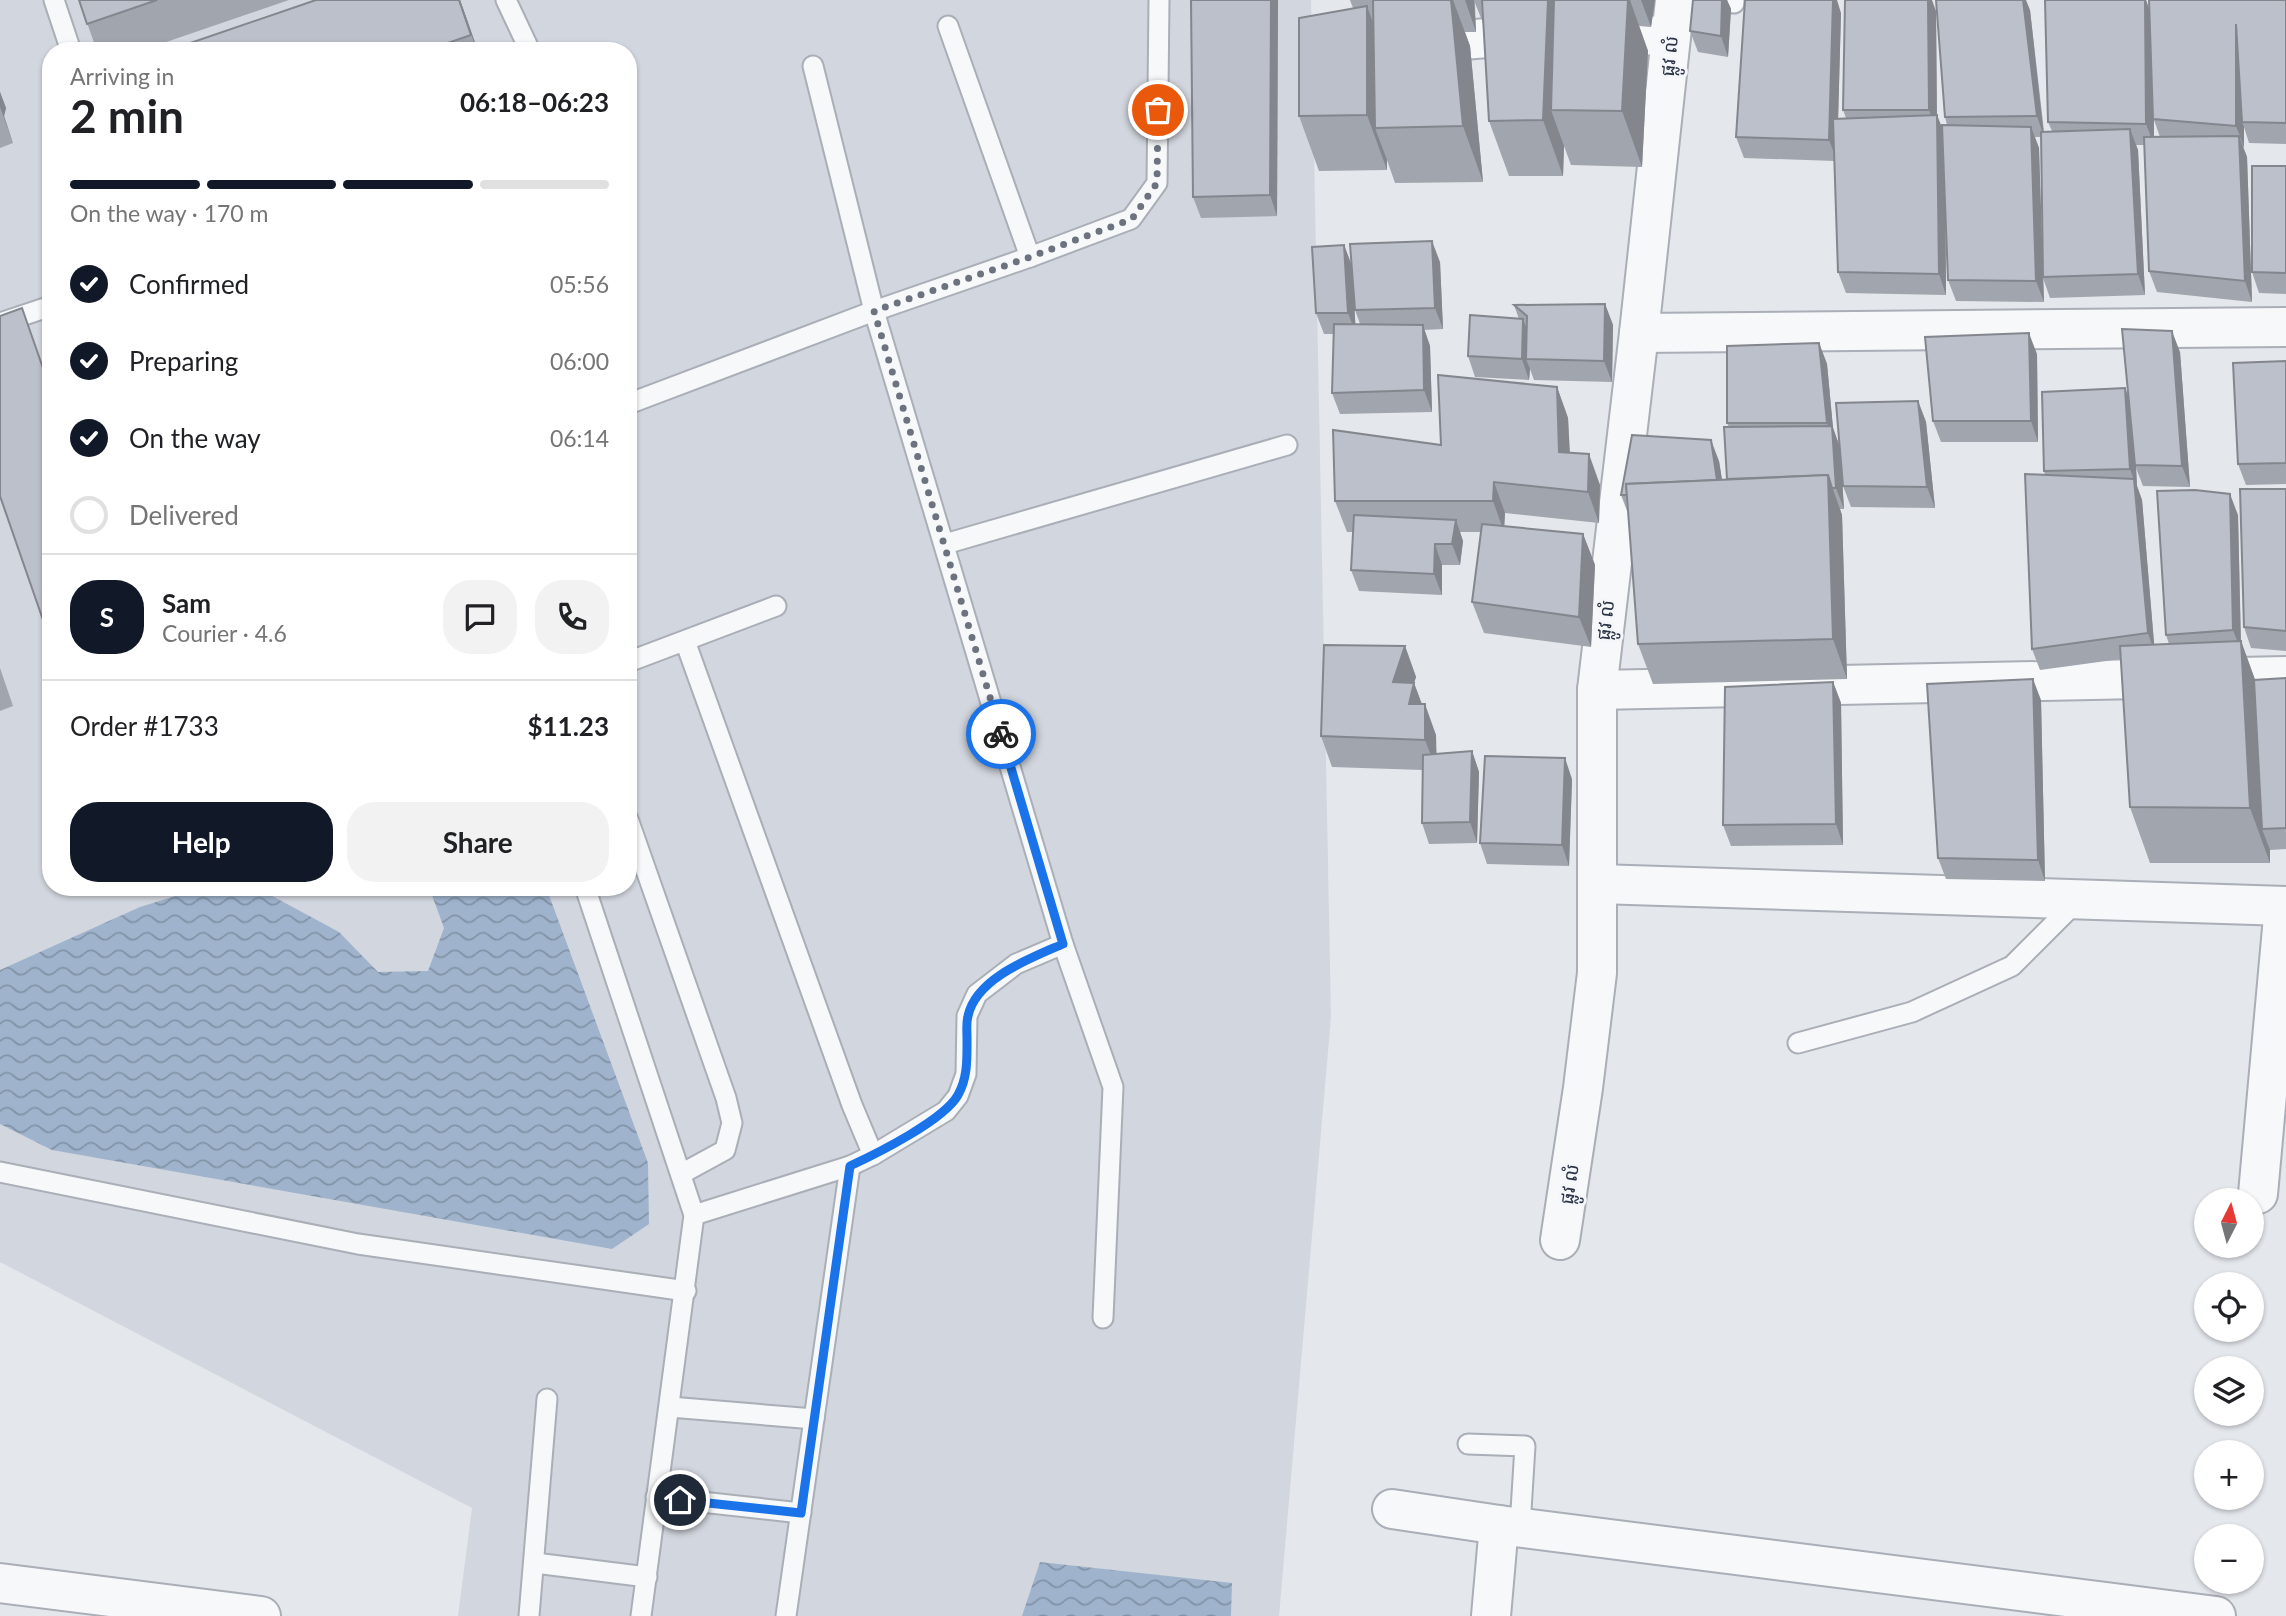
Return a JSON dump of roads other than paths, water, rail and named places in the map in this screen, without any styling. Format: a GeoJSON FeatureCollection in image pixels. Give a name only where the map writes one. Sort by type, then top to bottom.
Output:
{"type":"FeatureCollection","features":[{"type":"Feature","properties":{"kind":"street"},"geometry":{"type":"LineString","coordinates":[[1380,47],[1511,36],[1592,34],[1673,18]]}},
{"type":"Feature","properties":{"kind":"street","name":"ផ្លូវ លំ"},"geometry":{"type":"LineString","coordinates":[[1560,1240],[1597,973],[1597,691],[1673,18]]}},
{"type":"Feature","properties":{"kind":"street"},"geometry":{"type":"LineString","coordinates":[[1639,333],[2286,327]]}},
{"type":"Feature","properties":{"kind":"street"},"geometry":{"type":"LineString","coordinates":[[1597,691],[2286,676]]}},
{"type":"Feature","properties":{"kind":"street"},"geometry":{"type":"LineString","coordinates":[[1598,884],[2285,906],[2259,1188]]}},
{"type":"Feature","properties":{"kind":"street"},"geometry":{"type":"LineString","coordinates":[[1392,1508],[1509,1526],[2216,1616]]}},
{"type":"Feature","properties":{"kind":"street"},"geometry":{"type":"LineString","coordinates":[[1491,1616],[1509,1526]]}},
{"type":"Feature","properties":{"kind":"street"},"geometry":{"type":"LineString","coordinates":[[0,1583],[261,1616]]}},
{"type":"Feature","properties":{"kind":"lane"},"geometry":{"type":"LineString","coordinates":[[54,0],[68,42]]}},
{"type":"Feature","properties":{"kind":"lane"},"geometry":{"type":"LineString","coordinates":[[506,0],[526,42]]}},
{"type":"Feature","properties":{"kind":"lane"},"geometry":{"type":"LineString","coordinates":[[637,401],[874,311],[1132,219],[1157,183],[1160,0]]}},
{"type":"Feature","properties":{"kind":"lane"},"geometry":{"type":"LineString","coordinates":[[948,26],[1030,257]]}},
{"type":"Feature","properties":{"kind":"lane"},"geometry":{"type":"LineString","coordinates":[[813,66],[874,311],[1063,944],[1113,1087],[1103,1318]]}},
{"type":"Feature","properties":{"kind":"lane"},"geometry":{"type":"LineString","coordinates":[[0,323],[42,309]]}},
{"type":"Feature","properties":{"kind":"lane"},"geometry":{"type":"LineString","coordinates":[[945,544],[1287,445]]}},
{"type":"Feature","properties":{"kind":"lane"},"geometry":{"type":"LineString","coordinates":[[637,659],[776,606]]}},
{"type":"Feature","properties":{"kind":"lane"},"geometry":{"type":"LineString","coordinates":[[685,641],[852,1105],[873,1155]]}},
{"type":"Feature","properties":{"kind":"lane"},"geometry":{"type":"LineString","coordinates":[[637,845],[726,1098],[732,1123],[725,1150],[681,1174]]}},
{"type":"Feature","properties":{"kind":"lane"},"geometry":{"type":"LineString","coordinates":[[588,896],[694,1215],[641,1616]]}},
{"type":"Feature","properties":{"kind":"lane"},"geometry":{"type":"LineString","coordinates":[[1798,1043],[1912,1012],[2011,966],[2079,899]]}},
{"type":"Feature","properties":{"kind":"lane"},"geometry":{"type":"LineString","coordinates":[[694,1215],[850,1166],[946,1111],[958,1096],[967,1074],[967,1016],[977,994],[1016,964],[1063,944]]}},
{"type":"Feature","properties":{"kind":"lane"},"geometry":{"type":"LineString","coordinates":[[786,1616],[850,1166]]}},
{"type":"Feature","properties":{"kind":"lane"},"geometry":{"type":"LineString","coordinates":[[0,1172],[358,1244],[686,1291]]}},
{"type":"Feature","properties":{"kind":"lane"},"geometry":{"type":"LineString","coordinates":[[529,1616],[547,1399]]}},
{"type":"Feature","properties":{"kind":"lane"},"geometry":{"type":"LineString","coordinates":[[670,1407],[814,1419]]}},
{"type":"Feature","properties":{"kind":"lane"},"geometry":{"type":"LineString","coordinates":[[1468,1444],[1525,1446],[1509,1526]]}},
{"type":"Feature","properties":{"kind":"lane"},"geometry":{"type":"LineString","coordinates":[[656,1497],[801,1513]]}},
{"type":"Feature","properties":{"kind":"lane"},"geometry":{"type":"LineString","coordinates":[[534,1563],[647,1577]]}},
{"type":"Feature","properties":{"kind":"water"},"geometry":{"type":"Polygon","coordinates":[[[175,896],[272,896],[339,932],[378,972],[428,971],[444,928],[432,896],[549,896],[648,1163],[649,1224],[612,1249],[52,1150],[0,1124],[0,970],[140,907],[175,896]]]}},
{"type":"Feature","properties":{"kind":"water"},"geometry":{"type":"Polygon","coordinates":[[[1040,1562],[1232,1583],[1231,1616],[1022,1616],[1040,1562]]]}}]}
